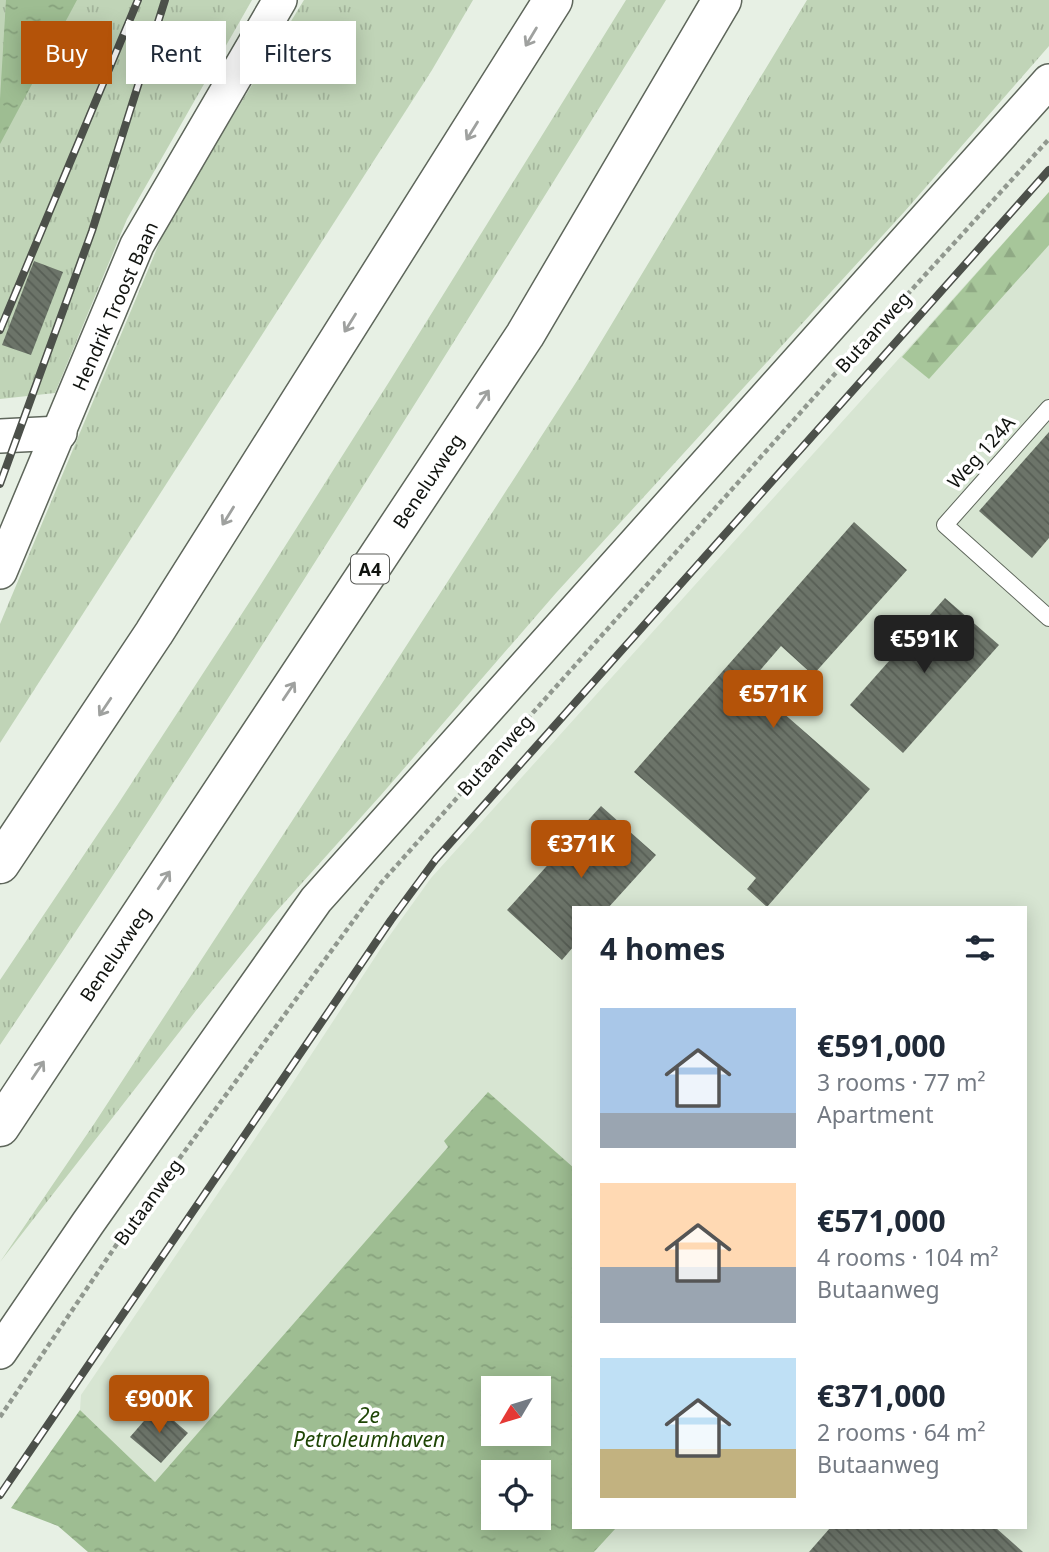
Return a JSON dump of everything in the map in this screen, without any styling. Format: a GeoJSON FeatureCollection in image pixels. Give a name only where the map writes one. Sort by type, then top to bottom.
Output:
{"type":"FeatureCollection","features":[{"type":"Feature","properties":{"kind":"highway"},"geometry":{"type":"LineString","coordinates":[[0,864],[154,633],[553,0]]}},
{"type":"Feature","properties":{"kind":"highway","name":"Beneluxweg"},"geometry":{"type":"LineString","coordinates":[[0,1127],[525,335],[722,0]]}},
{"type":"Feature","properties":{"kind":"street","name":"Hendrik Troost Baan"},"geometry":{"type":"LineString","coordinates":[[0,572],[137,245],[280,0]]}},
{"type":"Feature","properties":{"kind":"street","name":"Butaanweg"},"geometry":{"type":"LineString","coordinates":[[0,1352],[316,900],[1049,81]]}},
{"type":"Feature","properties":{"kind":"street"},"geometry":{"type":"LineString","coordinates":[[0,436],[60,433]]}},
{"type":"Feature","properties":{"kind":"lane","name":"Weg 124A"},"geometry":{"type":"LineString","coordinates":[[1049,408],[945,525],[1049,618]]}},
{"type":"Feature","properties":{"kind":"path","name":"Butaanweg"},"geometry":{"type":"LineString","coordinates":[[0,1417],[119,1241],[381,883],[833,376],[1049,139]]}},
{"type":"Feature","properties":{"kind":"shaded area"},"geometry":{"type":"Polygon","coordinates":[[[1049,192],[1049,1552],[594,1552],[615,1529],[1027,1529],[1027,906],[572,906],[572,1166],[487,1093],[445,1141],[449,1147],[155,1482],[80,1410],[81,1395],[385,942],[431,878],[1049,192]]]}},
{"type":"Feature","properties":{"kind":"green space"},"geometry":{"type":"Polygon","coordinates":[[[0,0],[252,0],[226,46],[226,21],[126,21],[126,84],[204,84],[127,219],[55,393],[0,399],[0,0]]]}},
{"type":"Feature","properties":{"kind":"green space"},"geometry":{"type":"Polygon","coordinates":[[[304,0],[473,0],[432,70],[0,743],[0,624],[168,222],[253,84],[356,84],[356,21],[291,21],[304,0]]]}},
{"type":"Feature","properties":{"kind":"green space"},"geometry":{"type":"Polygon","coordinates":[[[626,0],[666,0],[255,656],[0,1045],[0,980],[256,592],[626,0]]]}},
{"type":"Feature","properties":{"kind":"green space"},"geometry":{"type":"Polygon","coordinates":[[[807,0],[1049,0],[1049,46],[905,211],[556,593],[275,913],[0,1262],[94,1124],[584,370],[807,0]]]}},
{"type":"Feature","properties":{"kind":"green space"},"geometry":{"type":"Polygon","coordinates":[[[1049,192],[1049,245],[929,379],[902,357],[1049,192]]]}},
{"type":"Feature","properties":{"kind":"water"},"geometry":{"type":"Polygon","coordinates":[[[6,0],[77,0],[66,21],[21,21],[21,84],[32,84],[0,144],[6,0]]]}},
{"type":"Feature","properties":{"kind":"water","name":"2e Petroleumhaven"},"geometry":{"type":"Polygon","coordinates":[[[488,1092],[572,1166],[572,1529],[615,1529],[594,1552],[88,1552],[58,1526],[11,1508],[80,1410],[155,1482],[448,1147],[444,1141],[488,1092]]]}},
{"type":"Feature","properties":{"kind":"building"},"geometry":{"type":"Polygon","coordinates":[[[34,261],[63,272],[31,355],[2,345],[34,261]]]}},
{"type":"Feature","properties":{"kind":"building"},"geometry":{"type":"Polygon","coordinates":[[[1049,432],[1049,538],[1032,558],[979,511],[1049,432]]]}},
{"type":"Feature","properties":{"kind":"building"},"geometry":{"type":"Polygon","coordinates":[[[854,522],[907,570],[813,675],[781,646],[749,683],[870,789],[768,906],[747,889],[756,878],[634,772],[854,522]]]}},
{"type":"Feature","properties":{"kind":"building"},"geometry":{"type":"Polygon","coordinates":[[[945,598],[999,645],[903,753],[850,705],[945,598]]]}},
{"type":"Feature","properties":{"kind":"building"},"geometry":{"type":"Polygon","coordinates":[[[601,806],[656,855],[610,906],[572,906],[572,948],[562,960],[507,910],[601,806]]]}},
{"type":"Feature","properties":{"kind":"building"},"geometry":{"type":"Polygon","coordinates":[[[157,1406],[188,1433],[161,1463],[130,1437],[157,1406]]]}},
{"type":"Feature","properties":{"kind":"building"},"geometry":{"type":"Polygon","coordinates":[[[829,1529],[997,1529],[1023,1552],[809,1552],[829,1529]]]}},
{"type":"Feature","properties":{"kind":"railway"},"geometry":{"type":"LineString","coordinates":[[0,330],[138,0]]}},
{"type":"Feature","properties":{"kind":"railway"},"geometry":{"type":"LineString","coordinates":[[0,484],[92,231],[165,0]]}},
{"type":"Feature","properties":{"kind":"railway"},"geometry":{"type":"LineString","coordinates":[[0,1495],[391,920],[436,859],[1049,170]]}}]}
